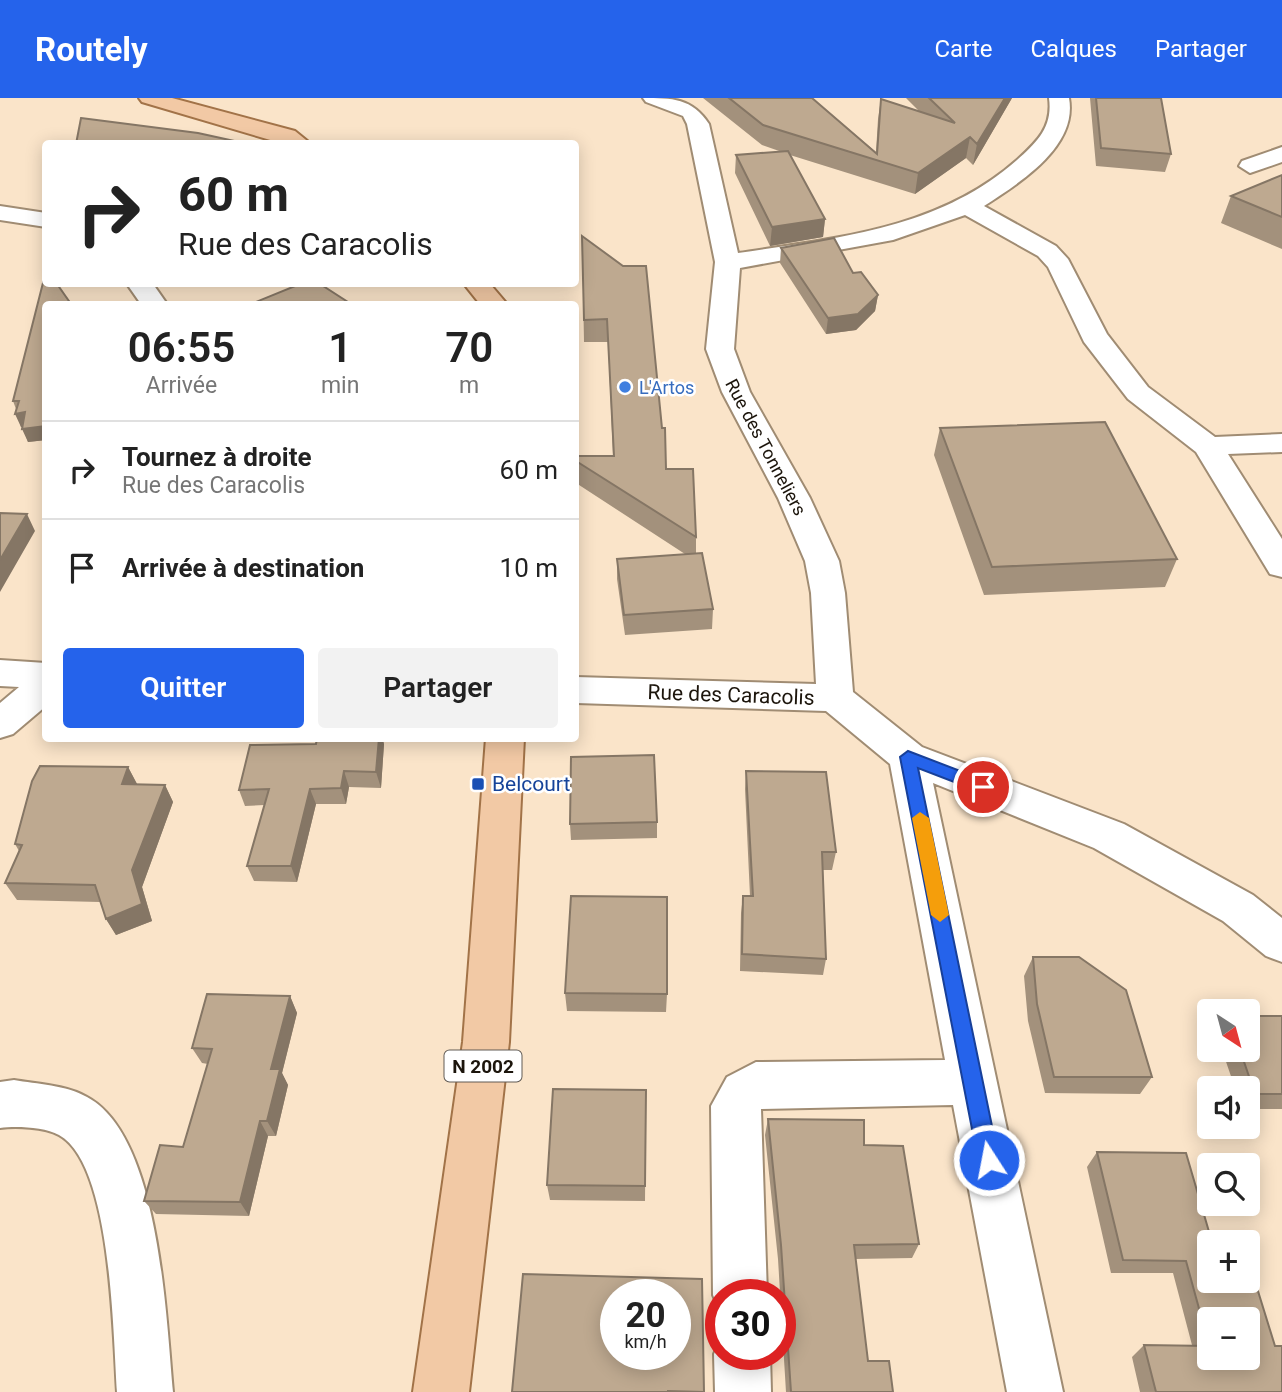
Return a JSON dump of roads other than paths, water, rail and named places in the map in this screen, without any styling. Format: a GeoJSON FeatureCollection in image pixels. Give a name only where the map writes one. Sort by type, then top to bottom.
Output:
{"type":"FeatureCollection","features":[{"type":"Feature","properties":{"kind":"main road"},"geometry":{"type":"LineString","coordinates":[[149,98],[294,140]]}},
{"type":"Feature","properties":{"kind":"main road"},"geometry":{"type":"LineString","coordinates":[[480,287],[491,301]]}},
{"type":"Feature","properties":{"kind":"main road","name":"N 2002"},"geometry":{"type":"LineString","coordinates":[[441,1392],[486,1042],[505,742]]}},
{"type":"Feature","properties":{"kind":"street","name":"Rue des Tonneliers"},"geometry":{"type":"LineString","coordinates":[[653,98],[691,112],[698,124],[729,262],[720,349],[736,392],[794,498],[822,561],[828,593],[835,698]]}},
{"type":"Feature","properties":{"kind":"street"},"geometry":{"type":"LineString","coordinates":[[729,262],[843,243],[924,224],[968,207],[1001,186],[1052,137],[1063,116],[1059,98]]}},
{"type":"Feature","properties":{"kind":"street"},"geometry":{"type":"LineString","coordinates":[[1250,166],[1282,154]]}},
{"type":"Feature","properties":{"kind":"street"},"geometry":{"type":"LineString","coordinates":[[968,207],[1047,251],[1059,264],[1094,337],[1138,393],[1208,446],[1282,566]]}},
{"type":"Feature","properties":{"kind":"street"},"geometry":{"type":"LineString","coordinates":[[0,213],[42,219]]}},
{"type":"Feature","properties":{"kind":"street"},"geometry":{"type":"LineString","coordinates":[[1208,446],[1282,443]]}},
{"type":"Feature","properties":{"kind":"street"},"geometry":{"type":"LineString","coordinates":[[0,673],[42,676]]}},
{"type":"Feature","properties":{"kind":"street"},"geometry":{"type":"LineString","coordinates":[[0,724],[42,688]]}},
{"type":"Feature","properties":{"kind":"street","name":"Rue des Caracolis"},"geometry":{"type":"LineString","coordinates":[[579,690],[835,698],[908,757],[1109,836],[1238,908],[1282,943]]}},
{"type":"Feature","properties":{"kind":"street"},"geometry":{"type":"LineString","coordinates":[[908,757],[1035,1392]]}},
{"type":"Feature","properties":{"kind":"street"},"geometry":{"type":"LineString","coordinates":[[740,1279],[735,1106],[744,1093],[756,1085],[973,1082]]}},
{"type":"Feature","properties":{"kind":"street"},"geometry":{"type":"LineString","coordinates":[[0,1105],[14,1103],[72,1114],[106,1149],[133,1245],[145,1392]]}},
{"type":"Feature","properties":{"kind":"street"},"geometry":{"type":"LineString","coordinates":[[742,1370],[743,1392]]}},
{"type":"Feature","properties":{"kind":"place","name":"L'Artos"},"geometry":{"type":"Point","coordinates":[625,387]}},
{"type":"Feature","properties":{"kind":"place","name":"Belcourt"},"geometry":{"type":"Point","coordinates":[478,784]}}]}
